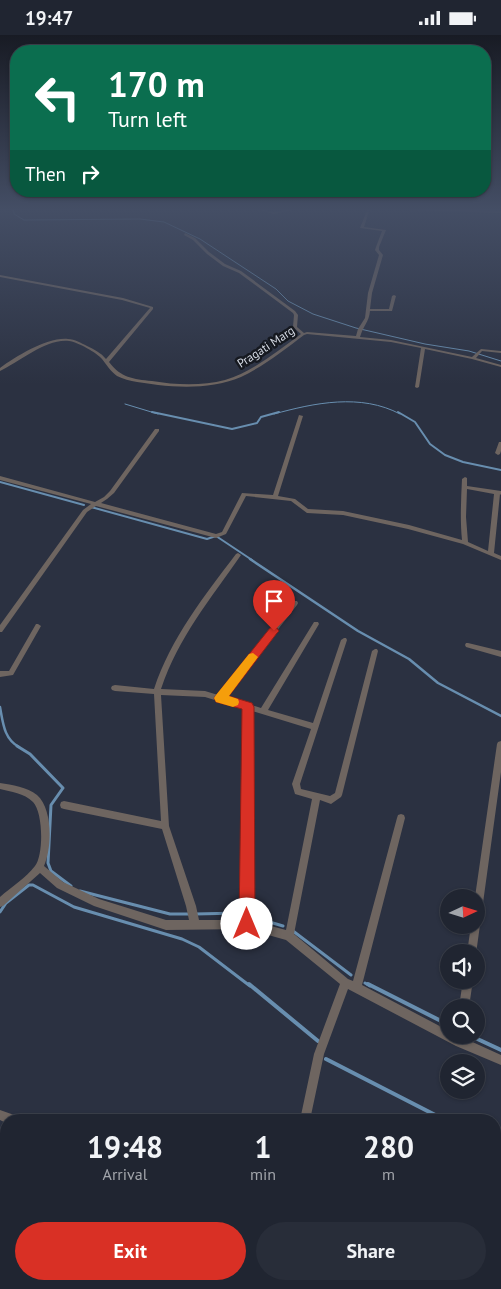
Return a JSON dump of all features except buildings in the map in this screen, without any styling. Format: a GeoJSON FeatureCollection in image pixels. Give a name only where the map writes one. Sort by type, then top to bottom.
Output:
{"type":"FeatureCollection","features":[{"type":"Feature","properties":{"kind":"street"},"geometry":{"type":"LineString","coordinates":[[228,267],[240,271],[294,312],[296,315],[295,327],[303,334]]}},
{"type":"Feature","properties":{"kind":"street"},"geometry":{"type":"LineString","coordinates":[[358,337],[360,329],[367,318],[370,293],[378,267]]}},
{"type":"Feature","properties":{"kind":"street"},"geometry":{"type":"LineString","coordinates":[[0,276],[123,299],[152,308],[106,362]]}},
{"type":"Feature","properties":{"kind":"street"},"geometry":{"type":"LineString","coordinates":[[368,310],[391,310],[394,296]]}},
{"type":"Feature","properties":{"kind":"street","name":"Pragati Marg"},"geometry":{"type":"LineString","coordinates":[[0,370],[30,351],[69,340],[100,354],[122,376],[170,384],[212,384],[237,377],[253,369],[303,334],[391,341],[473,358],[501,366]]}},
{"type":"Feature","properties":{"kind":"street"},"geometry":{"type":"LineString","coordinates":[[417,387],[423,347]]}},
{"type":"Feature","properties":{"kind":"street"},"geometry":{"type":"LineString","coordinates":[[473,358],[481,350],[501,352]]}},
{"type":"Feature","properties":{"kind":"street"},"geometry":{"type":"LineString","coordinates":[[275,497],[301,417]]}},
{"type":"Feature","properties":{"kind":"street"},"geometry":{"type":"LineString","coordinates":[[0,630],[85,511],[91,505],[105,500],[112,493],[157,430]]}},
{"type":"Feature","properties":{"kind":"street"},"geometry":{"type":"LineString","coordinates":[[498,453],[501,443]]}},
{"type":"Feature","properties":{"kind":"street"},"geometry":{"type":"LineString","coordinates":[[0,478],[216,536],[224,533],[244,494],[275,497],[292,500],[307,511],[344,513],[409,527],[465,543],[501,558]]}},
{"type":"Feature","properties":{"kind":"street"},"geometry":{"type":"LineString","coordinates":[[465,479],[463,517],[465,543]]}},
{"type":"Feature","properties":{"kind":"street"},"geometry":{"type":"LineString","coordinates":[[464,487],[499,493],[491,553]]}},
{"type":"Feature","properties":{"kind":"street"},"geometry":{"type":"LineString","coordinates":[[195,925],[191,905],[165,826],[157,692],[163,671],[184,630],[238,555]]}},
{"type":"Feature","properties":{"kind":"street"},"geometry":{"type":"LineString","coordinates":[[220,698],[295,603]]}},
{"type":"Feature","properties":{"kind":"street"},"geometry":{"type":"LineString","coordinates":[[263,711],[316,624]]}},
{"type":"Feature","properties":{"kind":"street"},"geometry":{"type":"LineString","coordinates":[[0,675],[11,673],[38,626]]}},
{"type":"Feature","properties":{"kind":"street"},"geometry":{"type":"LineString","coordinates":[[344,640],[296,788],[298,792],[331,800],[338,795],[375,651]]}},
{"type":"Feature","properties":{"kind":"street"},"geometry":{"type":"LineString","coordinates":[[468,645],[501,654]]}},
{"type":"Feature","properties":{"kind":"street"},"geometry":{"type":"LineString","coordinates":[[115,688],[157,692],[205,693],[315,727]]}},
{"type":"Feature","properties":{"kind":"street"},"geometry":{"type":"LineString","coordinates":[[247,924],[248,707]]}},
{"type":"Feature","properties":{"kind":"street"},"geometry":{"type":"LineString","coordinates":[[481,889],[501,744]]}},
{"type":"Feature","properties":{"kind":"street"},"geometry":{"type":"LineString","coordinates":[[0,786],[17,789],[35,798],[43,807],[45,818],[45,841],[40,867],[0,903]]}},
{"type":"Feature","properties":{"kind":"street"},"geometry":{"type":"LineString","coordinates":[[289,936],[317,797]]}},
{"type":"Feature","properties":{"kind":"street"},"geometry":{"type":"LineString","coordinates":[[64,805],[165,826]]}},
{"type":"Feature","properties":{"kind":"street"},"geometry":{"type":"LineString","coordinates":[[356,988],[401,818]]}},
{"type":"Feature","properties":{"kind":"street"},"geometry":{"type":"LineString","coordinates":[[40,867],[60,885],[98,903],[166,925],[247,924],[289,936],[345,982],[440,1028]]}},
{"type":"Feature","properties":{"kind":"street"},"geometry":{"type":"LineString","coordinates":[[306,1114],[319,1053],[345,982]]}},
{"type":"Feature","properties":{"kind":"street"},"geometry":{"type":"LineString","coordinates":[[471,1044],[501,1060]]}},
{"type":"Feature","properties":{"kind":"waterway"},"geometry":{"type":"LineString","coordinates":[[242,267],[276,289],[288,301],[313,314],[356,328],[425,344],[469,351],[501,361]]}},
{"type":"Feature","properties":{"kind":"waterway"},"geometry":{"type":"LineString","coordinates":[[274,414],[305,406],[337,402],[369,404],[400,414]]}},
{"type":"Feature","properties":{"kind":"waterway"},"geometry":{"type":"LineString","coordinates":[[125,404],[158,414]]}},
{"type":"Feature","properties":{"kind":"waterway"},"geometry":{"type":"LineString","coordinates":[[152,412],[232,429],[257,423],[261,417],[279,412]]}},
{"type":"Feature","properties":{"kind":"waterway"},"geometry":{"type":"LineString","coordinates":[[398,412],[415,422],[430,444],[445,455],[463,462],[501,470]]}},
{"type":"Feature","properties":{"kind":"waterway"},"geometry":{"type":"LineString","coordinates":[[0,482],[84,505]]}},
{"type":"Feature","properties":{"kind":"waterway"},"geometry":{"type":"LineString","coordinates":[[91,507],[207,539],[216,536],[252,560]]}},
{"type":"Feature","properties":{"kind":"waterway"},"geometry":{"type":"LineString","coordinates":[[250,559],[358,631],[409,659],[438,683],[501,716]]}},
{"type":"Feature","properties":{"kind":"waterway"},"geometry":{"type":"LineString","coordinates":[[0,707],[7,735],[19,747]]}},
{"type":"Feature","properties":{"kind":"waterway"},"geometry":{"type":"LineString","coordinates":[[17,746],[30,754],[63,788],[51,805],[48,863],[51,871],[71,886]]}},
{"type":"Feature","properties":{"kind":"waterway"},"geometry":{"type":"LineString","coordinates":[[0,912],[6,903],[29,885],[33,885],[74,907],[182,939],[199,947],[250,986]]}},
{"type":"Feature","properties":{"kind":"waterway"},"geometry":{"type":"LineString","coordinates":[[80,891],[170,914],[189,914]]}},
{"type":"Feature","properties":{"kind":"waterway"},"geometry":{"type":"LineString","coordinates":[[195,914],[240,913]]}},
{"type":"Feature","properties":{"kind":"waterway"},"geometry":{"type":"LineString","coordinates":[[256,918],[283,926]]}},
{"type":"Feature","properties":{"kind":"waterway"},"geometry":{"type":"LineString","coordinates":[[293,931],[351,975]]}},
{"type":"Feature","properties":{"kind":"waterway"},"geometry":{"type":"LineString","coordinates":[[365,983],[370,986]]}},
{"type":"Feature","properties":{"kind":"waterway"},"geometry":{"type":"LineString","coordinates":[[249,984],[318,1041]]}},
{"type":"Feature","properties":{"kind":"waterway"},"geometry":{"type":"LineString","coordinates":[[368,984],[440,1020]]}},
{"type":"Feature","properties":{"kind":"waterway"},"geometry":{"type":"LineString","coordinates":[[485,1043],[501,1050]]}},
{"type":"Feature","properties":{"kind":"waterway"},"geometry":{"type":"LineString","coordinates":[[326,1059],[433,1114]]}},
{"type":"Feature","properties":{"kind":"slow traffic"},"geometry":{"type":"LineString","coordinates":[[233,702],[220,698],[253,657]]}},
{"type":"Feature","properties":{"kind":"route"},"geometry":{"type":"LineString","coordinates":[[247,924],[248,707],[220,698],[274,631]]}}]}
